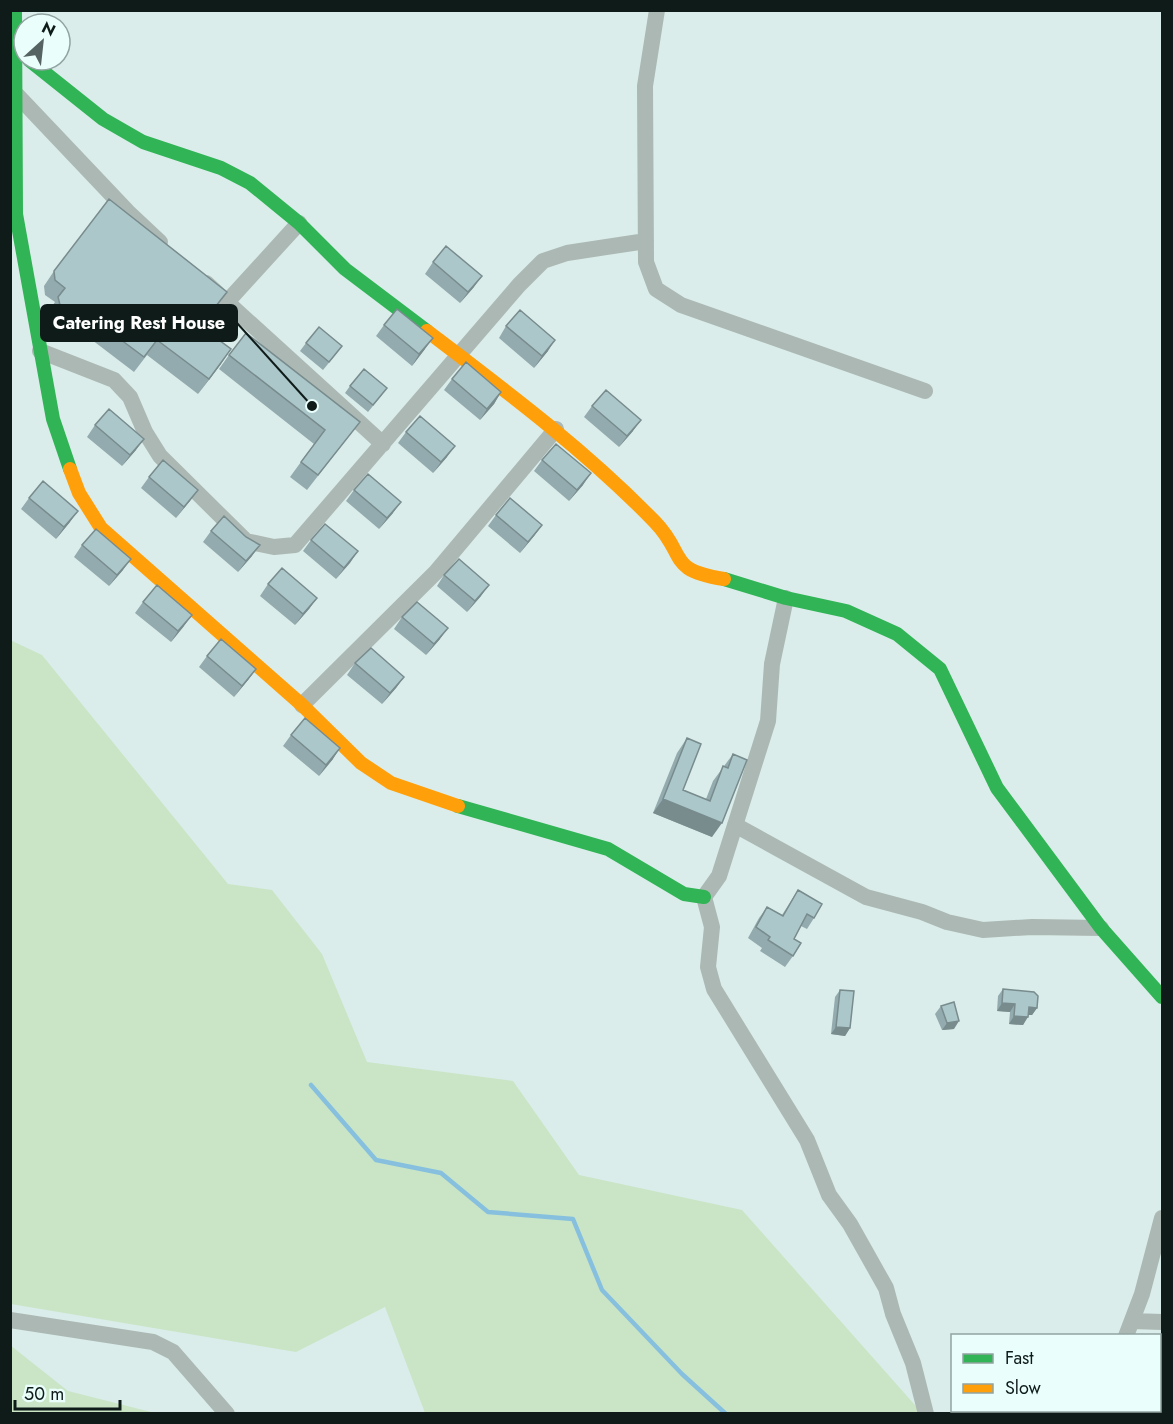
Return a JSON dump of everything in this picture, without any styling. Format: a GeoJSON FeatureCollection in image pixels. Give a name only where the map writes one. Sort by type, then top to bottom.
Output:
{"type":"FeatureCollection","features":[{"type":"Feature","properties":{"kind":"street"},"geometry":{"type":"LineString","coordinates":[[657,10],[645,86],[646,262],[656,288],[681,305],[925,391]]}},
{"type":"Feature","properties":{"kind":"street"},"geometry":{"type":"LineString","coordinates":[[19,72],[16,214],[40,351],[53,420],[79,494],[101,528],[302,705],[361,763],[391,783],[445,802],[608,849],[684,894],[704,897]]}},
{"type":"Feature","properties":{"kind":"street"},"geometry":{"type":"LineString","coordinates":[[42,72],[103,119],[143,142],[221,168],[250,183],[299,223],[345,269],[556,429],[657,524],[682,567],[705,576],[726,579],[786,598],[846,611],[897,634],[940,669],[997,788],[1101,928],[1162,997]]}},
{"type":"Feature","properties":{"kind":"street"},"geometry":{"type":"LineString","coordinates":[[17,95],[128,212],[177,257]]}},
{"type":"Feature","properties":{"kind":"street"},"geometry":{"type":"LineString","coordinates":[[227,302],[299,223]]}},
{"type":"Feature","properties":{"kind":"street"},"geometry":{"type":"LineString","coordinates":[[40,351],[114,380],[130,397],[160,456],[246,541],[274,547],[295,545],[543,261],[567,253],[646,241]]}},
{"type":"Feature","properties":{"kind":"street"},"geometry":{"type":"LineString","coordinates":[[194,272],[383,444]]}},
{"type":"Feature","properties":{"kind":"street"},"geometry":{"type":"LineString","coordinates":[[302,705],[436,572],[556,429]]}},
{"type":"Feature","properties":{"kind":"street"},"geometry":{"type":"LineString","coordinates":[[704,897],[719,876],[768,721],[772,664],[786,598]]}},
{"type":"Feature","properties":{"kind":"street"},"geometry":{"type":"LineString","coordinates":[[735,825],[866,897],[922,912],[947,922],[983,930],[1032,927],[1101,928]]}},
{"type":"Feature","properties":{"kind":"street"},"geometry":{"type":"LineString","coordinates":[[704,897],[712,927],[708,967],[714,989],[807,1140],[829,1195],[850,1224],[886,1288],[893,1314],[913,1363],[926,1413]]}},
{"type":"Feature","properties":{"kind":"street"},"geometry":{"type":"LineString","coordinates":[[1162,1218],[1129,1328],[1162,1322]]}},
{"type":"Feature","properties":{"kind":"street"},"geometry":{"type":"LineString","coordinates":[[10,1320],[153,1342],[173,1352],[227,1413]]}},
{"type":"Feature","properties":{"kind":"green space"},"geometry":{"type":"Polygon","coordinates":[[[10,640],[42,655],[228,884],[272,890],[322,954],[367,1062],[513,1081],[579,1175],[742,1210],[922,1413],[425,1413],[385,1307],[296,1352],[11,1304],[10,640]]]}},
{"type":"Feature","properties":{"kind":"green space"},"geometry":{"type":"Polygon","coordinates":[[[10,1345],[68,1391],[155,1413],[11,1413],[10,1345]]]}},
{"type":"Feature","properties":{"kind":"building"},"geometry":{"type":"Polygon","coordinates":[[[109,199],[227,292],[200,326],[231,349],[209,379],[157,340],[144,357],[85,313],[78,322],[61,309],[58,297],[65,288],[55,280],[54,271],[109,199]]]}},
{"type":"Feature","properties":{"kind":"building"},"geometry":{"type":"Polygon","coordinates":[[[446,246],[482,276],[468,292],[433,262],[446,246]]]}},
{"type":"Feature","properties":{"kind":"building"},"geometry":{"type":"Polygon","coordinates":[[[397,309],[433,338],[419,354],[384,325],[397,309]]]}},
{"type":"Feature","properties":{"kind":"building"},"geometry":{"type":"Polygon","coordinates":[[[520,310],[555,340],[542,356],[506,326],[520,310]]]}},
{"type":"Feature","properties":{"kind":"building"},"geometry":{"type":"Polygon","coordinates":[[[319,327],[342,346],[329,362],[306,343],[319,327]]]}},
{"type":"Feature","properties":{"kind":"building"},"geometry":{"type":"Polygon","coordinates":[[[246,333],[360,422],[318,475],[301,462],[325,430],[229,355],[246,333]]]}},
{"type":"Feature","properties":{"kind":"building"},"geometry":{"type":"Polygon","coordinates":[[[466,362],[501,392],[487,409],[452,379],[466,362]]]}},
{"type":"Feature","properties":{"kind":"building"},"geometry":{"type":"Polygon","coordinates":[[[364,369],[387,388],[373,405],[350,386],[364,369]]]}},
{"type":"Feature","properties":{"kind":"building"},"geometry":{"type":"Polygon","coordinates":[[[606,390],[641,420],[627,436],[592,406],[606,390]]]}},
{"type":"Feature","properties":{"kind":"building"},"geometry":{"type":"Polygon","coordinates":[[[109,409],[144,439],[130,455],[95,425],[109,409]]]}},
{"type":"Feature","properties":{"kind":"building"},"geometry":{"type":"Polygon","coordinates":[[[420,416],[455,446],[441,462],[406,432],[420,416]]]}},
{"type":"Feature","properties":{"kind":"building"},"geometry":{"type":"Polygon","coordinates":[[[556,444],[591,473],[577,490],[542,460],[556,444]]]}},
{"type":"Feature","properties":{"kind":"building"},"geometry":{"type":"Polygon","coordinates":[[[163,460],[198,490],[184,507],[149,477],[163,460]]]}},
{"type":"Feature","properties":{"kind":"building"},"geometry":{"type":"Polygon","coordinates":[[[368,474],[401,502],[387,518],[354,490],[368,474]]]}},
{"type":"Feature","properties":{"kind":"building"},"geometry":{"type":"Polygon","coordinates":[[[43,481],[78,511],[64,527],[29,498],[43,481]]]}},
{"type":"Feature","properties":{"kind":"building"},"geometry":{"type":"Polygon","coordinates":[[[510,498],[542,525],[528,542],[496,515],[510,498]]]}},
{"type":"Feature","properties":{"kind":"building"},"geometry":{"type":"Polygon","coordinates":[[[224,516],[246,537],[260,545],[246,561],[211,531],[224,516]]]}},
{"type":"Feature","properties":{"kind":"building"},"geometry":{"type":"Polygon","coordinates":[[[325,524],[358,551],[344,568],[311,540],[325,524]]]}},
{"type":"Feature","properties":{"kind":"building"},"geometry":{"type":"Polygon","coordinates":[[[96,529],[131,559],[117,575],[82,545],[96,529]]]}},
{"type":"Feature","properties":{"kind":"building"},"geometry":{"type":"Polygon","coordinates":[[[459,559],[489,585],[475,601],[444,575],[459,559]]]}},
{"type":"Feature","properties":{"kind":"building"},"geometry":{"type":"Polygon","coordinates":[[[282,568],[317,598],[303,614],[268,584],[282,568]]]}},
{"type":"Feature","properties":{"kind":"building"},"geometry":{"type":"Polygon","coordinates":[[[157,585],[192,615],[178,631],[143,602],[157,585]]]}},
{"type":"Feature","properties":{"kind":"building"},"geometry":{"type":"Polygon","coordinates":[[[417,602],[448,628],[434,644],[402,617],[417,602]]]}},
{"type":"Feature","properties":{"kind":"building"},"geometry":{"type":"Polygon","coordinates":[[[221,639],[256,669],[242,686],[207,656],[221,639]]]}},
{"type":"Feature","properties":{"kind":"building"},"geometry":{"type":"Polygon","coordinates":[[[371,648],[404,677],[390,693],[355,663],[371,648]]]}},
{"type":"Feature","properties":{"kind":"building"},"geometry":{"type":"Polygon","coordinates":[[[305,718],[340,748],[326,765],[291,735],[305,718]]]}},
{"type":"Feature","properties":{"kind":"building"},"geometry":{"type":"Polygon","coordinates":[[[687,738],[701,744],[683,790],[710,801],[723,766],[728,768],[733,754],[747,760],[722,823],[663,799],[687,738]]]}},
{"type":"Feature","properties":{"kind":"building"},"geometry":{"type":"Polygon","coordinates":[[[798,890],[822,904],[814,918],[807,914],[794,939],[801,943],[793,956],[768,940],[770,937],[756,927],[767,907],[783,916],[798,890]]]}},
{"type":"Feature","properties":{"kind":"building"},"geometry":{"type":"Polygon","coordinates":[[[1003,989],[1034,992],[1038,996],[1037,1008],[1029,1007],[1028,1017],[1014,1016],[1015,1004],[1002,1003],[1003,989]]]}},
{"type":"Feature","properties":{"kind":"building"},"geometry":{"type":"Polygon","coordinates":[[[840,990],[854,991],[850,1028],[836,1027],[840,990]]]}},
{"type":"Feature","properties":{"kind":"building"},"geometry":{"type":"Polygon","coordinates":[[[954,1002],[959,1021],[947,1023],[941,1006],[954,1002]]]}},
{"type":"Feature","properties":{"kind":"waterway"},"geometry":{"type":"LineString","coordinates":[[311,1085],[376,1160],[441,1173],[488,1212],[573,1219],[602,1290],[682,1374],[726,1414]]}},
{"type":"Feature","properties":{"kind":"traffic: fast"},"geometry":{"type":"LineString","coordinates":[[15,10],[16,214],[53,419],[70,469]]}},
{"type":"Feature","properties":{"kind":"traffic: fast"},"geometry":{"type":"LineString","coordinates":[[44,72],[103,119],[143,142],[221,168],[250,183],[299,223],[345,269],[427,331]]}},
{"type":"Feature","properties":{"kind":"traffic: fast"},"geometry":{"type":"LineString","coordinates":[[724,579],[786,598],[846,611],[897,634],[940,669],[997,788],[1101,928],[1162,997]]}},
{"type":"Feature","properties":{"kind":"traffic: fast"},"geometry":{"type":"LineString","coordinates":[[458,806],[608,849],[684,894],[704,897]]}},
{"type":"Feature","properties":{"kind":"traffic: slow"},"geometry":{"type":"LineString","coordinates":[[427,331],[544,422],[601,470],[655,522],[685,566],[693,571],[724,579]]}},
{"type":"Feature","properties":{"kind":"traffic: slow"},"geometry":{"type":"LineString","coordinates":[[70,469],[79,493],[101,528],[302,705],[361,763],[391,783],[458,806]]}},
{"type":"Feature","properties":{"kind":"place","name":"Catering Rest House"},"geometry":{"type":"Point","coordinates":[312,406]}}]}
